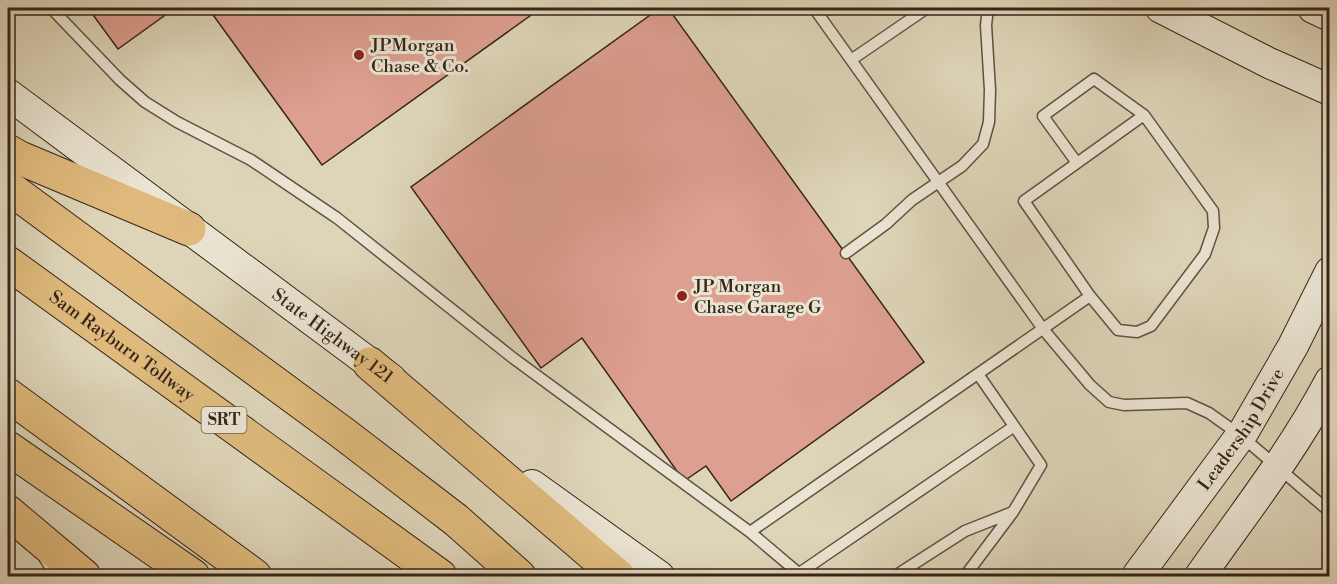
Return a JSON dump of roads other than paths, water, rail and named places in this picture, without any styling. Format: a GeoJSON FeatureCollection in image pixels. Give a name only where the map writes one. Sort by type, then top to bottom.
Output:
{"type":"FeatureCollection","features":[{"type":"Feature","properties":{"kind":"highway"},"geometry":{"type":"LineString","coordinates":[[8,151],[189,229]]}},
{"type":"Feature","properties":{"kind":"highway"},"geometry":{"type":"LineString","coordinates":[[8,187],[344,434],[456,520],[519,576]]}},
{"type":"Feature","properties":{"kind":"highway","name":"Sam Rayburn Tollway"},"geometry":{"type":"LineString","coordinates":[[8,263],[440,576]]}},
{"type":"Feature","properties":{"kind":"highway"},"geometry":{"type":"LineString","coordinates":[[370,364],[618,576]]}},
{"type":"Feature","properties":{"kind":"highway"},"geometry":{"type":"LineString","coordinates":[[8,395],[255,576]]}},
{"type":"Feature","properties":{"kind":"highway"},"geometry":{"type":"LineString","coordinates":[[8,448],[193,576]]}},
{"type":"Feature","properties":{"kind":"highway"},"geometry":{"type":"LineString","coordinates":[[8,512],[84,576]]}},
{"type":"Feature","properties":{"kind":"main road"},"geometry":{"type":"LineString","coordinates":[[1161,8],[1269,63],[1329,90]]}},
{"type":"Feature","properties":{"kind":"main road"},"geometry":{"type":"LineString","coordinates":[[1313,8],[1329,16]]}},
{"type":"Feature","properties":{"kind":"main road","name":"State Highway 121"},"geometry":{"type":"LineString","coordinates":[[8,94],[659,576]]}},
{"type":"Feature","properties":{"kind":"main road","name":"Leadership Drive"},"geometry":{"type":"LineString","coordinates":[[1137,576],[1240,435],[1293,346],[1329,272]]}},
{"type":"Feature","properties":{"kind":"main road"},"geometry":{"type":"LineString","coordinates":[[1200,576],[1278,468],[1315,409],[1329,381]]}},
{"type":"Feature","properties":{"kind":"main road"},"geometry":{"type":"LineString","coordinates":[[8,532],[50,567],[72,576]]}},
{"type":"Feature","properties":{"kind":"lane"},"geometry":{"type":"LineString","coordinates":[[51,8],[120,80],[145,102],[177,122],[251,160],[337,218],[513,358],[750,532],[800,575],[1013,427]]}},
{"type":"Feature","properties":{"kind":"lane"},"geometry":{"type":"LineString","coordinates":[[851,60],[927,8]]}},
{"type":"Feature","properties":{"kind":"lane"},"geometry":{"type":"LineString","coordinates":[[846,254],[886,224],[912,200],[962,166],[982,144],[989,122],[990,90],[986,25],[988,8]]}},
{"type":"Feature","properties":{"kind":"lane"},"geometry":{"type":"LineString","coordinates":[[819,9],[851,60],[1043,329],[1090,385],[1109,402],[1124,405],[1187,403],[1209,413],[1240,435],[1329,512]]}},
{"type":"Feature","properties":{"kind":"lane"},"geometry":{"type":"LineString","coordinates":[[1077,163],[1043,116],[1094,79],[1144,115],[1213,211],[1214,228],[1205,254],[1151,326],[1137,332],[1118,330],[1090,296],[1024,201],[1144,115]]}},
{"type":"Feature","properties":{"kind":"lane"},"geometry":{"type":"LineString","coordinates":[[750,532],[1090,296]]}},
{"type":"Feature","properties":{"kind":"lane"},"geometry":{"type":"LineString","coordinates":[[965,576],[1013,512],[1041,465],[978,374]]}},
{"type":"Feature","properties":{"kind":"lane"},"geometry":{"type":"LineString","coordinates":[[896,576],[965,531],[1013,512]]}},
{"type":"Feature","properties":{"kind":"place","name":"JPMorgan Chase & Co."},"geometry":{"type":"Point","coordinates":[359,55]}},
{"type":"Feature","properties":{"kind":"place","name":"JP Morgan Chase Garage G"},"geometry":{"type":"Point","coordinates":[682,296]}}]}
